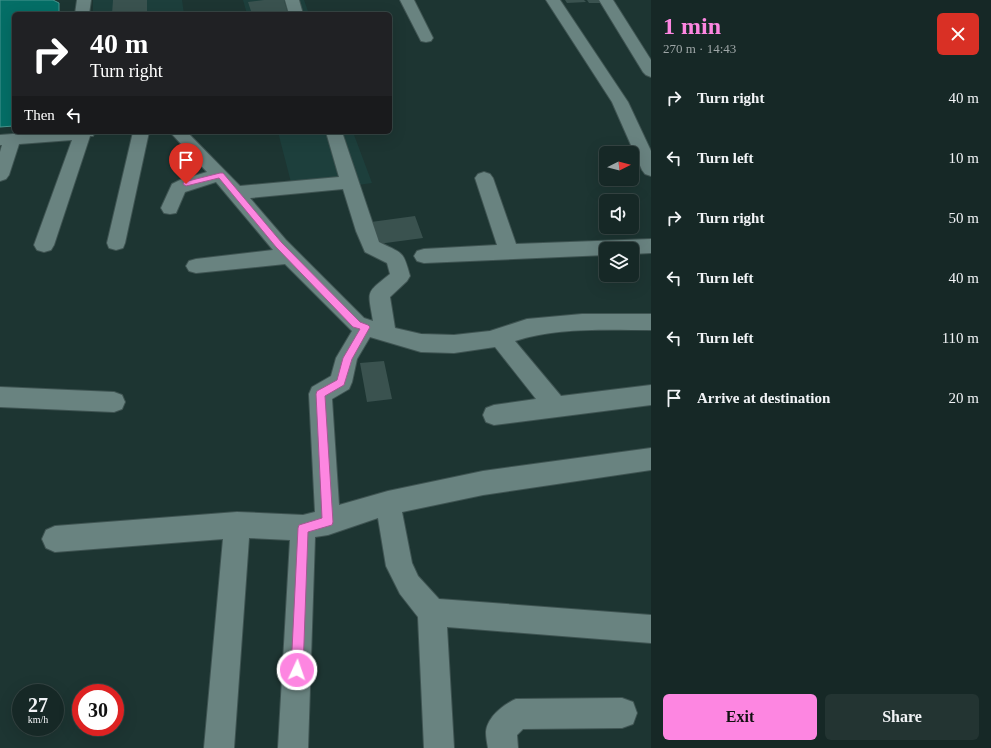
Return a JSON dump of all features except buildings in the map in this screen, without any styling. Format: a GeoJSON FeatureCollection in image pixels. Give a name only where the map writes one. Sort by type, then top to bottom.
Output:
{"type":"FeatureCollection","features":[{"type":"Feature","properties":{"kind":"street"},"geometry":{"type":"LineString","coordinates":[[82,12],[84,0]]}},
{"type":"Feature","properties":{"kind":"street"},"geometry":{"type":"LineString","coordinates":[[292,0],[295,12]]}},
{"type":"Feature","properties":{"kind":"street"},"geometry":{"type":"LineString","coordinates":[[407,0],[426,38]]}},
{"type":"Feature","properties":{"kind":"street"},"geometry":{"type":"LineString","coordinates":[[553,0],[620,102],[651,170]]}},
{"type":"Feature","properties":{"kind":"street"},"geometry":{"type":"LineString","coordinates":[[606,0],[651,72]]}},
{"type":"Feature","properties":{"kind":"street"},"geometry":{"type":"LineString","coordinates":[[0,175],[9,151],[6,139],[62,134]]}},
{"type":"Feature","properties":{"kind":"street"},"geometry":{"type":"LineString","coordinates":[[44,245],[84,134]]}},
{"type":"Feature","properties":{"kind":"street"},"geometry":{"type":"LineString","coordinates":[[116,243],[141,134]]}},
{"type":"Feature","properties":{"kind":"street"},"geometry":{"type":"LineString","coordinates":[[180,134],[220,175],[289,256],[356,324],[376,331],[421,342],[454,344],[490,340],[526,328],[582,322],[651,322]]}},
{"type":"Feature","properties":{"kind":"street"},"geometry":{"type":"LineString","coordinates":[[293,748],[315,525],[320,394],[341,382],[347,358],[376,331],[379,294],[400,276],[396,259],[372,247],[364,231],[335,134]]}},
{"type":"Feature","properties":{"kind":"street"},"geometry":{"type":"LineString","coordinates":[[170,208],[178,188],[186,184],[220,175]]}},
{"type":"Feature","properties":{"kind":"street"},"geometry":{"type":"LineString","coordinates":[[484,178],[509,251]]}},
{"type":"Feature","properties":{"kind":"street"},"geometry":{"type":"LineString","coordinates":[[236,193],[350,182]]}},
{"type":"Feature","properties":{"kind":"street"},"geometry":{"type":"LineString","coordinates":[[424,256],[509,251],[651,246]]}},
{"type":"Feature","properties":{"kind":"street"},"geometry":{"type":"LineString","coordinates":[[196,266],[289,256]]}},
{"type":"Feature","properties":{"kind":"street"},"geometry":{"type":"LineString","coordinates":[[499,337],[556,407]]}},
{"type":"Feature","properties":{"kind":"street"},"geometry":{"type":"LineString","coordinates":[[494,415],[651,396]]}},
{"type":"Feature","properties":{"kind":"street"},"geometry":{"type":"LineString","coordinates":[[0,397],[114,402]]}},
{"type":"Feature","properties":{"kind":"street"},"geometry":{"type":"LineString","coordinates":[[56,539],[237,525],[315,525],[388,503],[483,483],[651,460]]}},
{"type":"Feature","properties":{"kind":"street"},"geometry":{"type":"LineString","coordinates":[[388,503],[399,566],[409,585],[432,612],[439,748]]}},
{"type":"Feature","properties":{"kind":"street"},"geometry":{"type":"LineString","coordinates":[[219,748],[237,525]]}},
{"type":"Feature","properties":{"kind":"street"},"geometry":{"type":"LineString","coordinates":[[432,612],[651,629]]}},
{"type":"Feature","properties":{"kind":"street"},"geometry":{"type":"LineString","coordinates":[[504,748],[501,730],[516,714],[622,713]]}},
{"type":"Feature","properties":{"kind":"shaded area"},"geometry":{"type":"Polygon","coordinates":[[[93,0],[182,0],[184,12],[93,12],[93,0]]]}},
{"type":"Feature","properties":{"kind":"shaded area"},"geometry":{"type":"Polygon","coordinates":[[[243,0],[304,0],[308,12],[246,12],[243,0]]]}},
{"type":"Feature","properties":{"kind":"shaded area"},"geometry":{"type":"Polygon","coordinates":[[[279,134],[354,134],[372,183],[294,194],[279,134]]]}},
{"type":"Feature","properties":{"kind":"water"},"geometry":{"type":"Polygon","coordinates":[[[0,0],[53,0],[59,3],[59,12],[12,12],[12,126],[0,127],[0,0]]]}},
{"type":"Feature","properties":{"kind":"route"},"geometry":{"type":"LineString","coordinates":[[186,184],[220,175],[279,245],[356,324],[365,327],[347,358],[345,371],[341,382],[320,394],[328,522],[303,528],[297,670]]}}]}
